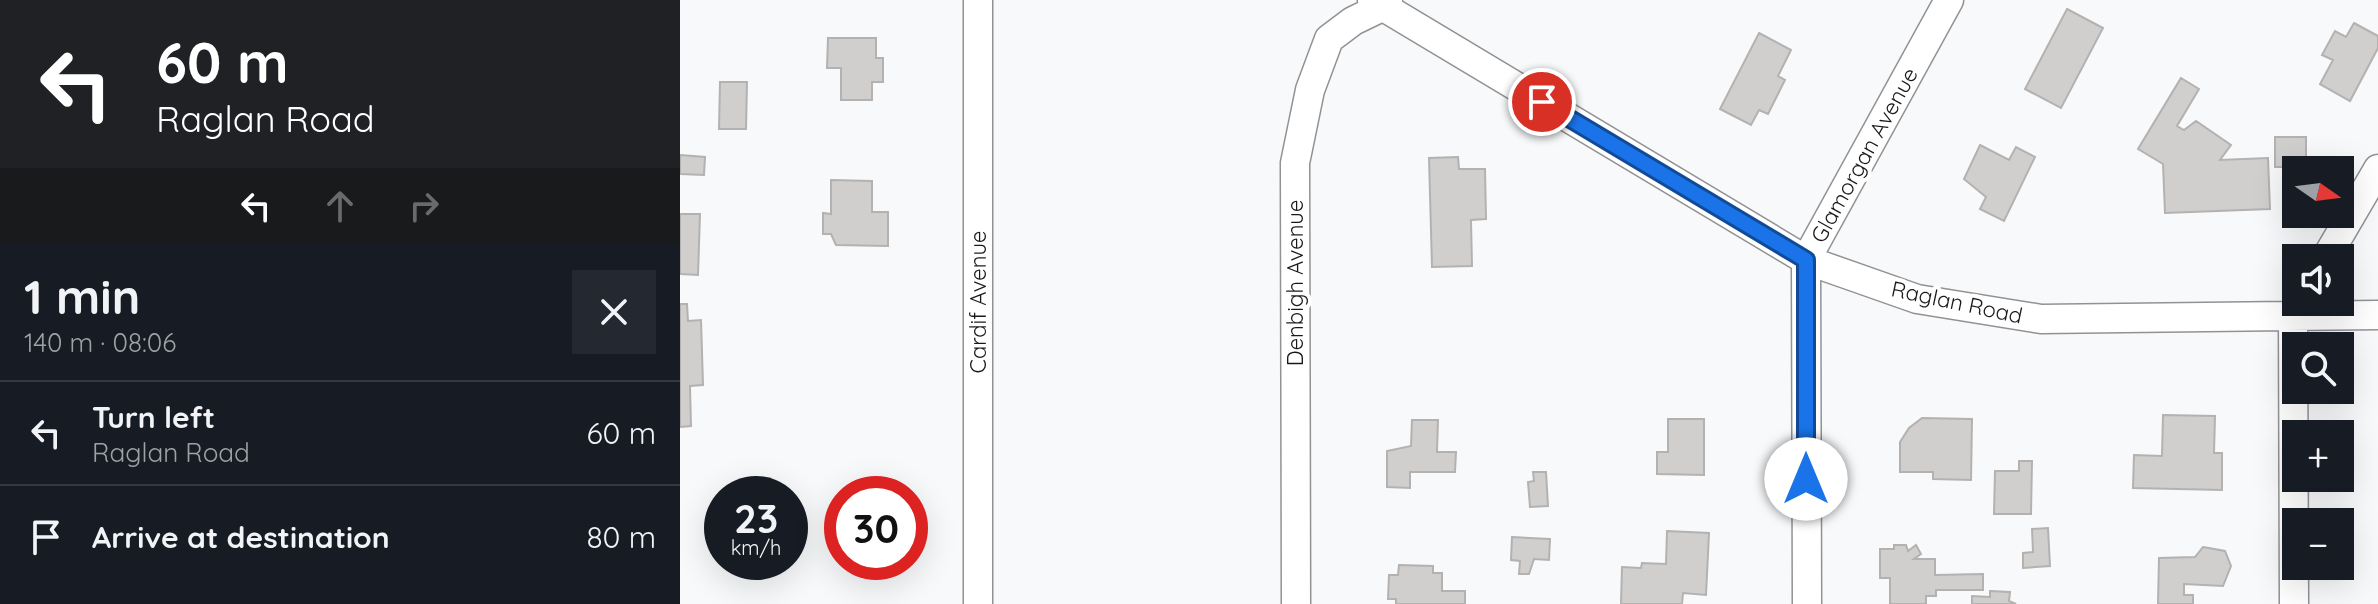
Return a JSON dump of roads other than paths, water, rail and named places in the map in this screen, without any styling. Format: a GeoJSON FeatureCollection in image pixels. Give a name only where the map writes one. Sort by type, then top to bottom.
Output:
{"type":"FeatureCollection","features":[{"type":"Feature","properties":{"kind":"street","name":"Cardif Avenue"},"geometry":{"type":"LineString","coordinates":[[978,0],[978,604]]}},
{"type":"Feature","properties":{"kind":"street","name":"Glamorgan Avenue"},"geometry":{"type":"LineString","coordinates":[[1807,604],[1806,260],[1949,0]]}},
{"type":"Feature","properties":{"kind":"street","name":"Raglan Road"},"geometry":{"type":"LineString","coordinates":[[1381,2],[1806,260],[1917,299],[2041,319],[2282,309]]}},
{"type":"Feature","properties":{"kind":"street","name":"Denbigh Avenue"},"geometry":{"type":"LineString","coordinates":[[1296,604],[1295,163],[1310,90],[1329,39],[1381,2]]}},
{"type":"Feature","properties":{"kind":"street"},"geometry":{"type":"LineString","coordinates":[[2334,244],[2378,169]]}},
{"type":"Feature","properties":{"kind":"street","name":"Raglan Road"},"geometry":{"type":"LineString","coordinates":[[2354,313],[2378,315]]}},
{"type":"Feature","properties":{"kind":"street"},"geometry":{"type":"LineString","coordinates":[[2294,604],[2296,316]]}}]}
